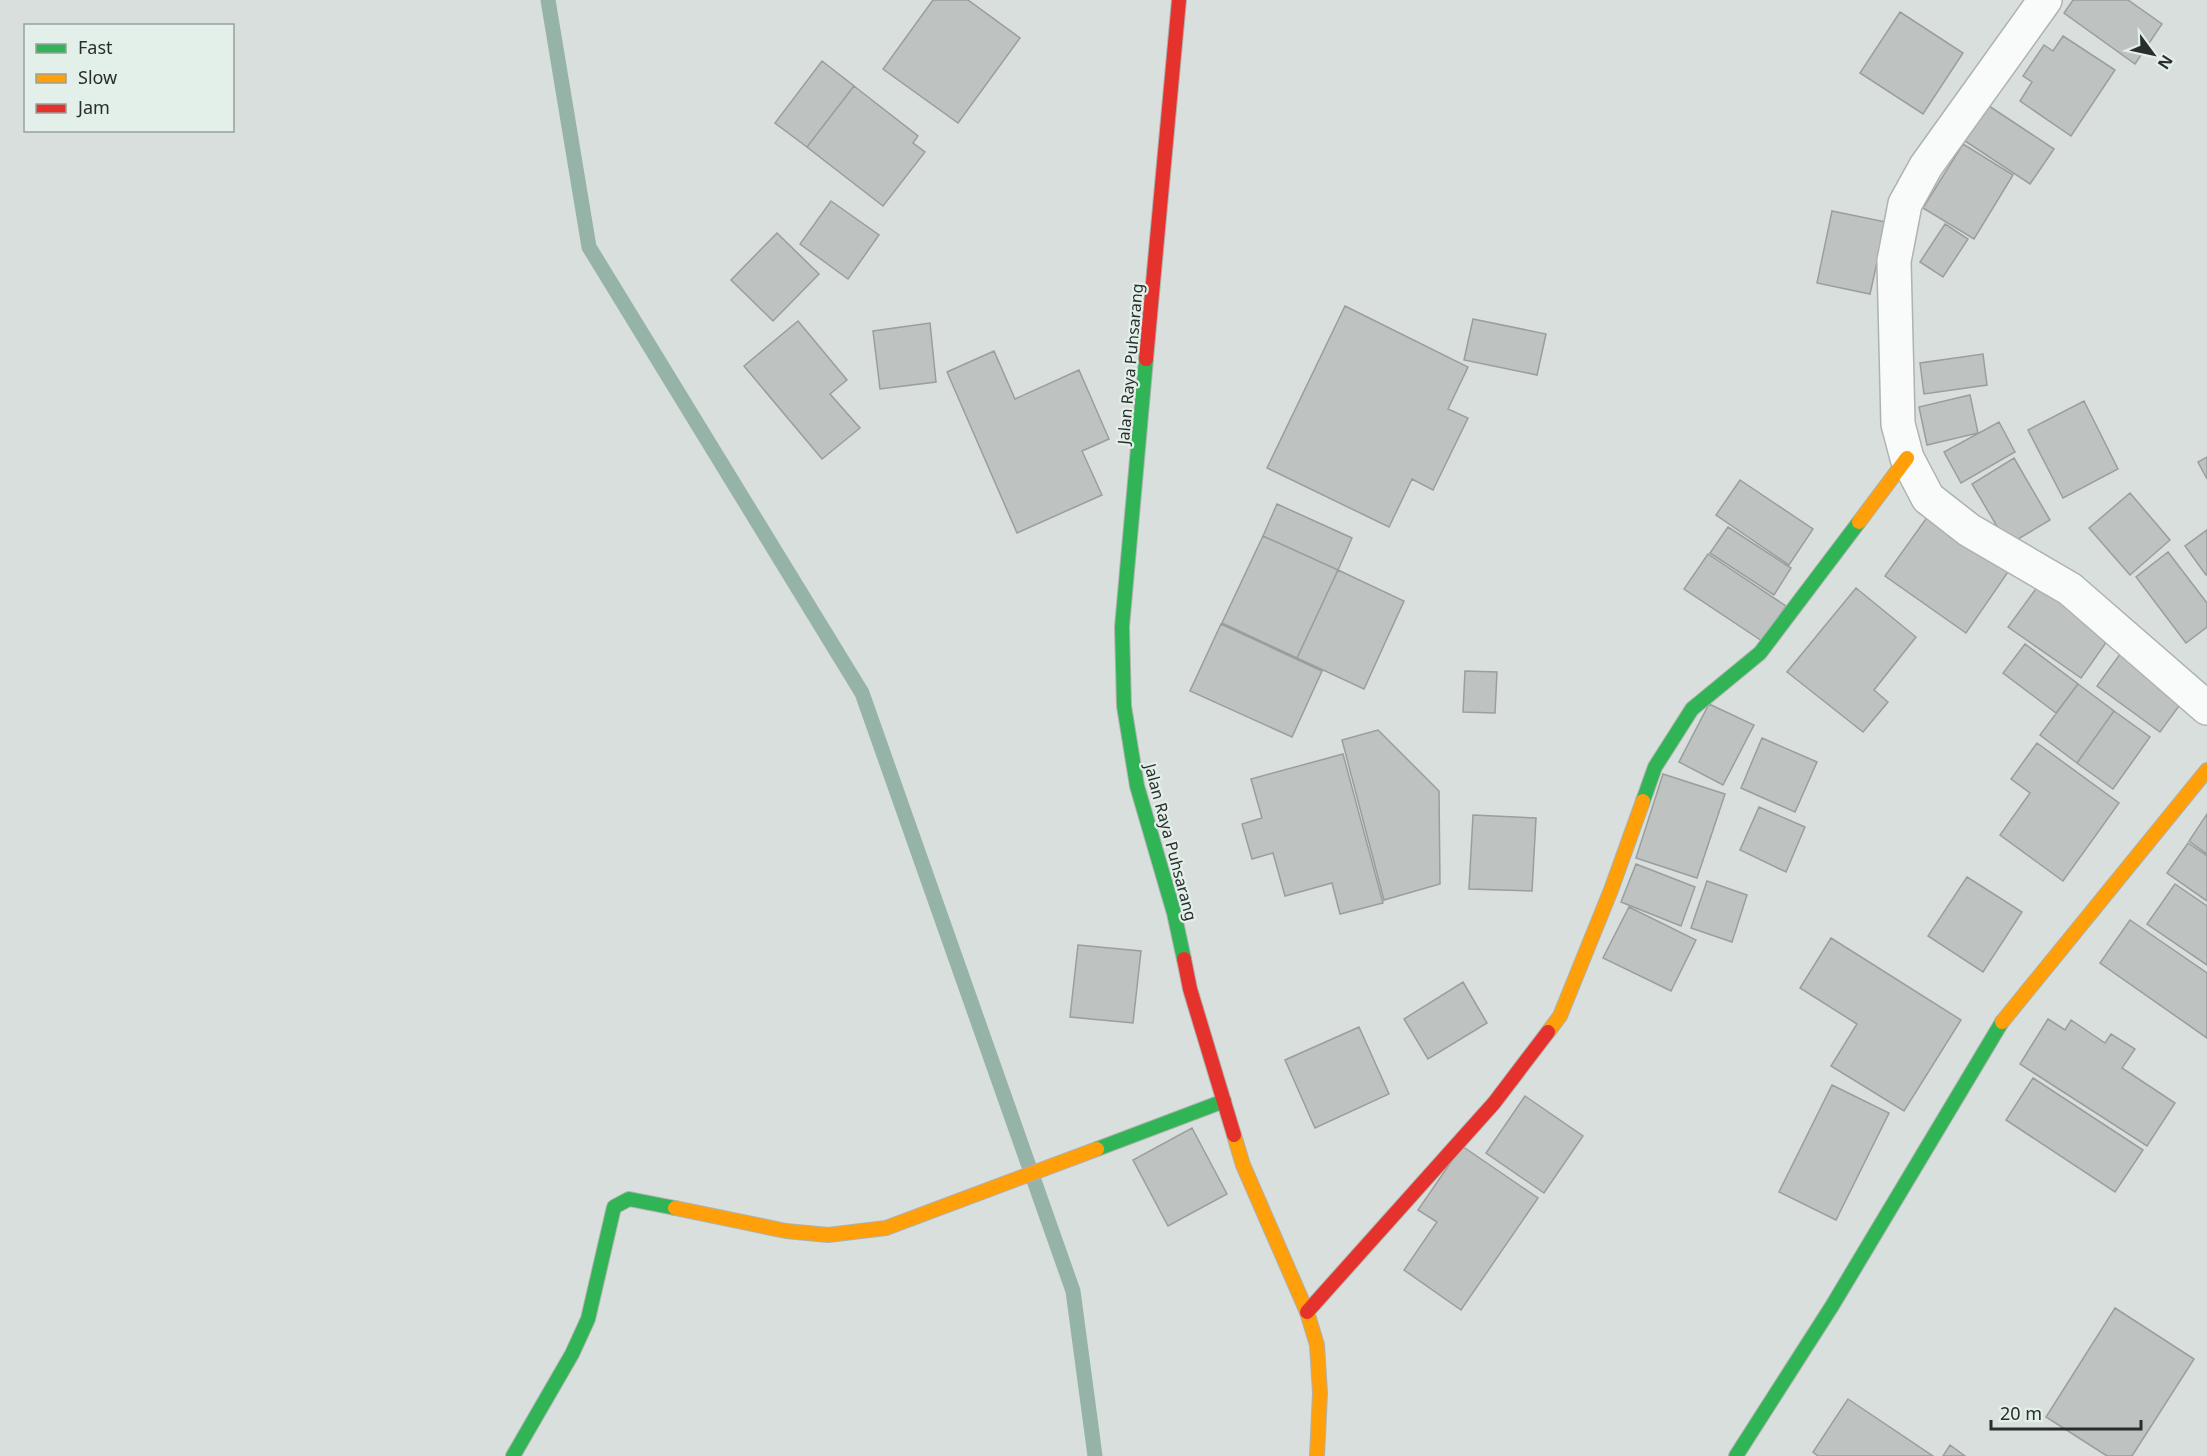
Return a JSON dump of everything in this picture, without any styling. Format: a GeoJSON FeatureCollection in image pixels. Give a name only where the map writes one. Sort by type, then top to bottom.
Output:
{"type":"FeatureCollection","features":[{"type":"Feature","properties":{"kind":"street","name":"Jalan Raya Puhsarang"},"geometry":{"type":"LineString","coordinates":[[1179,0],[1122,627],[1124,706],[1137,786],[1174,913],[1190,989],[1243,1165],[1307,1312],[1317,1345],[1320,1394],[1317,1456]]}},
{"type":"Feature","properties":{"kind":"street"},"geometry":{"type":"LineString","coordinates":[[2045,0],[1926,166],[1905,204],[1894,261],[1898,424],[1907,458],[1928,498],[1969,530],[2070,589],[2207,708]]}},
{"type":"Feature","properties":{"kind":"street"},"geometry":{"type":"LineString","coordinates":[[1307,1312],[1494,1103],[1560,1016],[1661,757],[1692,709],[1760,653],[1907,458]]}},
{"type":"Feature","properties":{"kind":"street"},"geometry":{"type":"LineString","coordinates":[[1736,1456],[1832,1306],[2007,1014],[2207,770]]}},
{"type":"Feature","properties":{"kind":"street"},"geometry":{"type":"LineString","coordinates":[[513,1456],[554,1388],[587,1320],[600,1275],[604,1240],[614,1207],[629,1198],[786,1231],[828,1235],[886,1228],[1224,1101]]}},
{"type":"Feature","properties":{"kind":"building"},"geometry":{"type":"Polygon","coordinates":[[[933,0],[968,0],[1020,38],[958,123],[883,69],[933,0]]]}},
{"type":"Feature","properties":{"kind":"building"},"geometry":{"type":"Polygon","coordinates":[[[2073,0],[2128,0],[2162,24],[2135,64],[2064,13],[2073,0]]]}},
{"type":"Feature","properties":{"kind":"building"},"geometry":{"type":"Polygon","coordinates":[[[1900,12],[1963,53],[1923,114],[1860,73],[1900,12]]]}},
{"type":"Feature","properties":{"kind":"building"},"geometry":{"type":"Polygon","coordinates":[[[2063,36],[2115,70],[2071,136],[2020,101],[2032,82],[2023,76],[2044,45],[2053,51],[2063,36]]]}},
{"type":"Feature","properties":{"kind":"building"},"geometry":{"type":"Polygon","coordinates":[[[822,61],[854,86],[807,147],[775,123],[822,61]]]}},
{"type":"Feature","properties":{"kind":"building"},"geometry":{"type":"Polygon","coordinates":[[[854,86],[918,136],[913,143],[925,152],[883,206],[807,147],[854,86]]]}},
{"type":"Feature","properties":{"kind":"building"},"geometry":{"type":"Polygon","coordinates":[[[1989,106],[2054,149],[2030,184],[1965,141],[1989,106]]]}},
{"type":"Feature","properties":{"kind":"building"},"geometry":{"type":"Polygon","coordinates":[[[1963,144],[2013,175],[1974,239],[1923,208],[1963,144]]]}},
{"type":"Feature","properties":{"kind":"building"},"geometry":{"type":"Polygon","coordinates":[[[831,201],[879,235],[848,279],[800,244],[831,201]]]}},
{"type":"Feature","properties":{"kind":"building"},"geometry":{"type":"Polygon","coordinates":[[[1832,211],[1886,222],[1870,294],[1817,283],[1832,211]]]}},
{"type":"Feature","properties":{"kind":"building"},"geometry":{"type":"Polygon","coordinates":[[[1945,224],[1968,239],[1943,277],[1920,262],[1945,224]]]}},
{"type":"Feature","properties":{"kind":"building"},"geometry":{"type":"Polygon","coordinates":[[[777,233],[819,274],[773,321],[731,280],[777,233]]]}},
{"type":"Feature","properties":{"kind":"building"},"geometry":{"type":"Polygon","coordinates":[[[1345,306],[1468,367],[1448,409],[1468,418],[1433,490],[1412,479],[1389,527],[1267,468],[1345,306]]]}},
{"type":"Feature","properties":{"kind":"building"},"geometry":{"type":"Polygon","coordinates":[[[1473,319],[1546,334],[1537,375],[1464,360],[1473,319]]]}},
{"type":"Feature","properties":{"kind":"building"},"geometry":{"type":"Polygon","coordinates":[[[798,321],[847,380],[830,394],[860,428],[822,459],[744,366],[798,321]]]}},
{"type":"Feature","properties":{"kind":"building"},"geometry":{"type":"Polygon","coordinates":[[[930,323],[936,382],[880,389],[873,331],[930,323]]]}},
{"type":"Feature","properties":{"kind":"building"},"geometry":{"type":"Polygon","coordinates":[[[994,351],[1015,399],[1079,370],[1109,439],[1082,451],[1102,495],[1017,533],[947,372],[994,351]]]}},
{"type":"Feature","properties":{"kind":"building"},"geometry":{"type":"Polygon","coordinates":[[[1983,354],[1987,385],[1924,394],[1920,363],[1983,354]]]}},
{"type":"Feature","properties":{"kind":"building"},"geometry":{"type":"Polygon","coordinates":[[[1970,395],[1978,433],[1927,445],[1919,407],[1970,395]]]}},
{"type":"Feature","properties":{"kind":"building"},"geometry":{"type":"Polygon","coordinates":[[[2084,401],[2118,469],[2063,498],[2028,430],[2084,401]]]}},
{"type":"Feature","properties":{"kind":"building"},"geometry":{"type":"Polygon","coordinates":[[[1999,422],[2015,452],[1961,483],[1944,452],[1999,422]]]}},
{"type":"Feature","properties":{"kind":"building"},"geometry":{"type":"Polygon","coordinates":[[[2207,457],[2207,479],[2198,462],[2207,457]]]}},
{"type":"Feature","properties":{"kind":"building"},"geometry":{"type":"Polygon","coordinates":[[[2014,458],[2050,520],[2008,545],[1972,484],[2014,458]]]}},
{"type":"Feature","properties":{"kind":"building"},"geometry":{"type":"Polygon","coordinates":[[[1740,480],[1813,529],[1789,565],[1716,515],[1740,480]]]}},
{"type":"Feature","properties":{"kind":"building"},"geometry":{"type":"Polygon","coordinates":[[[2130,493],[2170,540],[2130,575],[2089,528],[2130,493]]]}},
{"type":"Feature","properties":{"kind":"building"},"geometry":{"type":"Polygon","coordinates":[[[1277,504],[1352,538],[1338,570],[1263,536],[1277,504]]]}},
{"type":"Feature","properties":{"kind":"building"},"geometry":{"type":"Polygon","coordinates":[[[1928,516],[2008,572],[1966,633],[1885,576],[1928,516]]]}},
{"type":"Feature","properties":{"kind":"building"},"geometry":{"type":"Polygon","coordinates":[[[1728,527],[1791,568],[1774,595],[1710,553],[1728,527]]]}},
{"type":"Feature","properties":{"kind":"building"},"geometry":{"type":"Polygon","coordinates":[[[2207,530],[2207,575],[2206,575],[2185,546],[2207,530]]]}},
{"type":"Feature","properties":{"kind":"building"},"geometry":{"type":"Polygon","coordinates":[[[1263,536],[1338,570],[1297,658],[1222,623],[1263,536]]]}},
{"type":"Feature","properties":{"kind":"building"},"geometry":{"type":"Polygon","coordinates":[[[2168,552],[2207,603],[2207,627],[2186,643],[2136,577],[2168,552]]]}},
{"type":"Feature","properties":{"kind":"building"},"geometry":{"type":"Polygon","coordinates":[[[1708,554],[1786,606],[1762,641],[1684,589],[1708,554]]]}},
{"type":"Feature","properties":{"kind":"building"},"geometry":{"type":"Polygon","coordinates":[[[1338,570],[1404,601],[1364,689],[1297,658],[1338,570]]]}},
{"type":"Feature","properties":{"kind":"building"},"geometry":{"type":"Polygon","coordinates":[[[2038,586],[2110,637],[2081,678],[2008,627],[2038,586]]]}},
{"type":"Feature","properties":{"kind":"building"},"geometry":{"type":"Polygon","coordinates":[[[1856,588],[1916,637],[1874,690],[1888,702],[1863,732],[1787,672],[1856,588]]]}},
{"type":"Feature","properties":{"kind":"building"},"geometry":{"type":"Polygon","coordinates":[[[1221,624],[1322,671],[1292,737],[1190,691],[1221,624]]]}},
{"type":"Feature","properties":{"kind":"building"},"geometry":{"type":"Polygon","coordinates":[[[2025,644],[2078,684],[2056,713],[2003,673],[2025,644]]]}},
{"type":"Feature","properties":{"kind":"building"},"geometry":{"type":"Polygon","coordinates":[[[2123,650],[2187,695],[2160,732],[2097,686],[2123,650]]]}},
{"type":"Feature","properties":{"kind":"building"},"geometry":{"type":"Polygon","coordinates":[[[1465,671],[1497,672],[1495,713],[1463,712],[1465,671]]]}},
{"type":"Feature","properties":{"kind":"building"},"geometry":{"type":"Polygon","coordinates":[[[2078,684],[2114,711],[2077,763],[2040,735],[2078,684]]]}},
{"type":"Feature","properties":{"kind":"building"},"geometry":{"type":"Polygon","coordinates":[[[1709,704],[1754,725],[1723,785],[1679,762],[1709,704]]]}},
{"type":"Feature","properties":{"kind":"building"},"geometry":{"type":"Polygon","coordinates":[[[2114,711],[2150,737],[2113,789],[2077,763],[2114,711]]]}},
{"type":"Feature","properties":{"kind":"building"},"geometry":{"type":"Polygon","coordinates":[[[1378,730],[1439,791],[1440,884],[1384,900],[1342,740],[1378,730]]]}},
{"type":"Feature","properties":{"kind":"building"},"geometry":{"type":"Polygon","coordinates":[[[1762,738],[1817,762],[1795,812],[1741,788],[1762,738]]]}},
{"type":"Feature","properties":{"kind":"building"},"geometry":{"type":"Polygon","coordinates":[[[2037,743],[2119,803],[2063,881],[2000,835],[2030,793],[2011,779],[2037,743]]]}},
{"type":"Feature","properties":{"kind":"building"},"geometry":{"type":"Polygon","coordinates":[[[1343,754],[1383,903],[1340,914],[1332,883],[1285,896],[1273,853],[1252,859],[1242,824],[1262,818],[1251,779],[1343,754]]]}},
{"type":"Feature","properties":{"kind":"building"},"geometry":{"type":"Polygon","coordinates":[[[1663,774],[1725,794],[1697,878],[1636,858],[1663,774]]]}},
{"type":"Feature","properties":{"kind":"building"},"geometry":{"type":"Polygon","coordinates":[[[1759,807],[1805,827],[1786,872],[1740,850],[1759,807]]]}},
{"type":"Feature","properties":{"kind":"building"},"geometry":{"type":"Polygon","coordinates":[[[2207,814],[2207,854],[2189,841],[2207,814]]]}},
{"type":"Feature","properties":{"kind":"building"},"geometry":{"type":"Polygon","coordinates":[[[1473,815],[1536,818],[1532,891],[1469,889],[1473,815]]]}},
{"type":"Feature","properties":{"kind":"building"},"geometry":{"type":"Polygon","coordinates":[[[2188,843],[2207,856],[2207,901],[2167,873],[2188,843]]]}},
{"type":"Feature","properties":{"kind":"building"},"geometry":{"type":"Polygon","coordinates":[[[1636,864],[1695,887],[1681,926],[1621,902],[1636,864]]]}},
{"type":"Feature","properties":{"kind":"building"},"geometry":{"type":"Polygon","coordinates":[[[1967,877],[2022,912],[1983,972],[1928,936],[1967,877]]]}},
{"type":"Feature","properties":{"kind":"building"},"geometry":{"type":"Polygon","coordinates":[[[1707,881],[1747,895],[1732,942],[1691,928],[1707,881]]]}},
{"type":"Feature","properties":{"kind":"building"},"geometry":{"type":"Polygon","coordinates":[[[2175,884],[2207,906],[2207,965],[2147,924],[2175,884]]]}},
{"type":"Feature","properties":{"kind":"building"},"geometry":{"type":"Polygon","coordinates":[[[1629,907],[1696,940],[1671,991],[1603,958],[1629,907]]]}},
{"type":"Feature","properties":{"kind":"building"},"geometry":{"type":"Polygon","coordinates":[[[2130,920],[2207,973],[2207,1038],[2100,963],[2130,920]]]}},
{"type":"Feature","properties":{"kind":"building"},"geometry":{"type":"Polygon","coordinates":[[[1831,938],[1961,1020],[1904,1111],[1831,1066],[1857,1024],[1800,988],[1831,938]]]}},
{"type":"Feature","properties":{"kind":"building"},"geometry":{"type":"Polygon","coordinates":[[[1078,945],[1141,951],[1133,1023],[1070,1017],[1078,945]]]}},
{"type":"Feature","properties":{"kind":"building"},"geometry":{"type":"Polygon","coordinates":[[[1463,982],[1487,1023],[1428,1059],[1404,1019],[1463,982]]]}},
{"type":"Feature","properties":{"kind":"building"},"geometry":{"type":"Polygon","coordinates":[[[2048,1019],[2065,1030],[2071,1020],[2105,1043],[2111,1034],[2135,1049],[2122,1068],[2175,1103],[2147,1146],[2020,1064],[2048,1019]]]}},
{"type":"Feature","properties":{"kind":"building"},"geometry":{"type":"Polygon","coordinates":[[[1359,1027],[1389,1094],[1315,1128],[1285,1060],[1359,1027]]]}},
{"type":"Feature","properties":{"kind":"building"},"geometry":{"type":"Polygon","coordinates":[[[2033,1078],[2143,1150],[2115,1192],[2006,1120],[2033,1078]]]}},
{"type":"Feature","properties":{"kind":"building"},"geometry":{"type":"Polygon","coordinates":[[[1832,1085],[1889,1113],[1836,1220],[1779,1192],[1832,1085]]]}},
{"type":"Feature","properties":{"kind":"building"},"geometry":{"type":"Polygon","coordinates":[[[1525,1096],[1583,1136],[1544,1193],[1486,1153],[1525,1096]]]}},
{"type":"Feature","properties":{"kind":"building"},"geometry":{"type":"Polygon","coordinates":[[[1192,1128],[1227,1194],[1168,1226],[1133,1160],[1192,1128]]]}},
{"type":"Feature","properties":{"kind":"building"},"geometry":{"type":"Polygon","coordinates":[[[1462,1146],[1538,1198],[1461,1310],[1404,1270],[1437,1222],[1418,1210],[1462,1146]]]}},
{"type":"Feature","properties":{"kind":"building"},"geometry":{"type":"Polygon","coordinates":[[[2115,1308],[2194,1359],[2132,1456],[2107,1456],[2046,1417],[2115,1308]]]}},
{"type":"Feature","properties":{"kind":"building"},"geometry":{"type":"Polygon","coordinates":[[[1848,1399],[1933,1456],[1818,1456],[1813,1452],[1848,1399]]]}},
{"type":"Feature","properties":{"kind":"building"},"geometry":{"type":"Polygon","coordinates":[[[1950,1445],[1965,1456],[1943,1456],[1950,1445]]]}},
{"type":"Feature","properties":{"kind":"waterway"},"geometry":{"type":"LineString","coordinates":[[548,0],[589,247],[862,693],[1073,1291],[1095,1456]]}},
{"type":"Feature","properties":{"kind":"traffic: fast"},"geometry":{"type":"LineString","coordinates":[[1146,359],[1122,627],[1124,706],[1137,786],[1174,913],[1184,959]]}},
{"type":"Feature","properties":{"kind":"traffic: fast"},"geometry":{"type":"LineString","coordinates":[[1643,801],[1655,767],[1692,709],[1760,653],[1859,522]]}},
{"type":"Feature","properties":{"kind":"traffic: fast"},"geometry":{"type":"LineString","coordinates":[[1736,1456],[1832,1306],[2002,1022]]}},
{"type":"Feature","properties":{"kind":"traffic: fast"},"geometry":{"type":"LineString","coordinates":[[1097,1149],[1224,1101]]}},
{"type":"Feature","properties":{"kind":"traffic: fast"},"geometry":{"type":"LineString","coordinates":[[513,1456],[572,1354],[588,1319],[614,1207],[629,1199],[675,1208]]}},
{"type":"Feature","properties":{"kind":"traffic: slow"},"geometry":{"type":"LineString","coordinates":[[1859,522],[1907,458]]}},
{"type":"Feature","properties":{"kind":"traffic: slow"},"geometry":{"type":"LineString","coordinates":[[2002,1022],[2207,770]]}},
{"type":"Feature","properties":{"kind":"traffic: slow"},"geometry":{"type":"LineString","coordinates":[[1548,1032],[1560,1016],[1611,890],[1643,801]]}},
{"type":"Feature","properties":{"kind":"traffic: slow"},"geometry":{"type":"LineString","coordinates":[[1234,1135],[1243,1165],[1307,1312],[1317,1345],[1320,1393],[1317,1456]]}},
{"type":"Feature","properties":{"kind":"traffic: slow"},"geometry":{"type":"LineString","coordinates":[[675,1208],[786,1231],[828,1235],[886,1228],[1097,1149]]}},
{"type":"Feature","properties":{"kind":"traffic: jam"},"geometry":{"type":"LineString","coordinates":[[1146,359],[1179,0]]}},
{"type":"Feature","properties":{"kind":"traffic: jam"},"geometry":{"type":"LineString","coordinates":[[1184,959],[1190,989],[1234,1135]]}},
{"type":"Feature","properties":{"kind":"traffic: jam"},"geometry":{"type":"LineString","coordinates":[[1307,1312],[1494,1103],[1548,1032]]}}]}
